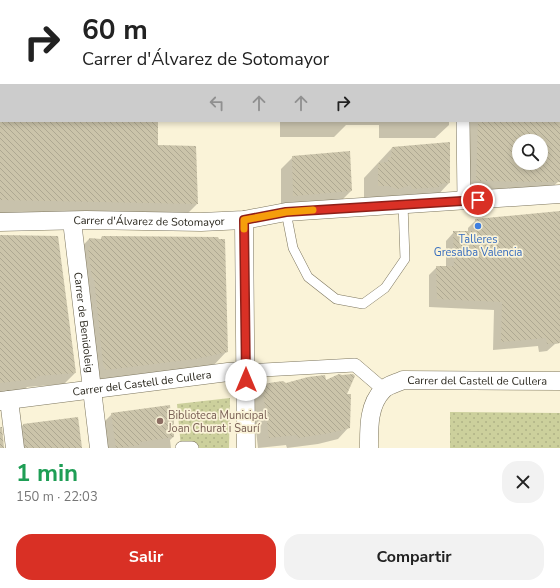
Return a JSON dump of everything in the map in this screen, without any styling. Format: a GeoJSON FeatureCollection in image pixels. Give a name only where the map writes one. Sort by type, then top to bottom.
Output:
{"type":"FeatureCollection","features":[{"type":"Feature","properties":{"kind":"street"},"geometry":{"type":"LineString","coordinates":[[463,122],[464,200]]}},
{"type":"Feature","properties":{"kind":"street","name":"Carrer d'Álvarez de Sotomayor"},"geometry":{"type":"LineString","coordinates":[[0,222],[86,220],[201,222],[244,220],[286,212],[560,194]]}},
{"type":"Feature","properties":{"kind":"street"},"geometry":{"type":"LineString","coordinates":[[244,220],[247,371],[246,448]]}},
{"type":"Feature","properties":{"kind":"street","name":"Carrer de Benidoleig"},"geometry":{"type":"LineString","coordinates":[[72,221],[99,448]]}},
{"type":"Feature","properties":{"kind":"street","name":"Carrer del Castell de Cullera"},"geometry":{"type":"LineString","coordinates":[[4,401],[247,371],[355,365],[383,389],[403,380],[560,381]]}},
{"type":"Feature","properties":{"kind":"street"},"geometry":{"type":"LineString","coordinates":[[370,448],[369,424],[373,408],[383,389]]}},
{"type":"Feature","properties":{"kind":"street"},"geometry":{"type":"LineString","coordinates":[[4,401],[15,448]]}},
{"type":"Feature","properties":{"kind":"street"},"geometry":{"type":"LineString","coordinates":[[182,448],[192,448]]}},
{"type":"Feature","properties":{"kind":"lane"},"geometry":{"type":"LineString","coordinates":[[286,212],[293,248],[308,278],[336,299],[363,304],[385,288],[405,259],[403,204]]}},
{"type":"Feature","properties":{"kind":"green space"},"geometry":{"type":"Polygon","coordinates":[[[230,398],[229,448],[181,448],[177,404],[230,398]]]}},
{"type":"Feature","properties":{"kind":"green space"},"geometry":{"type":"Polygon","coordinates":[[[450,412],[560,413],[560,448],[450,448],[450,412]]]}},
{"type":"Feature","properties":{"kind":"building"},"geometry":{"type":"Polygon","coordinates":[[[0,122],[158,122],[158,145],[196,146],[198,204],[0,200],[0,122]]]}},
{"type":"Feature","properties":{"kind":"building"},"geometry":{"type":"Polygon","coordinates":[[[478,122],[560,122],[560,182],[476,181],[478,122]]]}},
{"type":"Feature","properties":{"kind":"building"},"geometry":{"type":"Polygon","coordinates":[[[450,142],[450,183],[439,184],[439,187],[412,189],[411,185],[398,189],[388,186],[378,186],[378,163],[388,162],[388,157],[391,157],[392,147],[450,142]]]}},
{"type":"Feature","properties":{"kind":"building"},"geometry":{"type":"Polygon","coordinates":[[[350,151],[352,191],[293,196],[292,156],[350,151]]]}},
{"type":"Feature","properties":{"kind":"building"},"geometry":{"type":"Polygon","coordinates":[[[560,211],[560,343],[547,344],[546,338],[501,342],[502,302],[437,299],[436,266],[454,266],[453,231],[475,231],[475,219],[560,211]]]}},
{"type":"Feature","properties":{"kind":"building"},"geometry":{"type":"Polygon","coordinates":[[[0,235],[58,236],[76,373],[37,376],[36,379],[0,383],[0,235]]]}},
{"type":"Feature","properties":{"kind":"building"},"geometry":{"type":"Polygon","coordinates":[[[102,236],[218,237],[219,239],[225,239],[228,352],[195,359],[106,370],[103,364],[94,278],[92,278],[88,247],[90,246],[89,238],[101,239],[102,236]]]}},
{"type":"Feature","properties":{"kind":"building"},"geometry":{"type":"Polygon","coordinates":[[[339,374],[353,374],[355,376],[347,394],[351,394],[350,428],[298,438],[297,435],[269,438],[262,384],[283,381],[286,383],[308,377],[325,375],[326,380],[339,374]]]}},
{"type":"Feature","properties":{"kind":"building"},"geometry":{"type":"Polygon","coordinates":[[[170,405],[171,416],[174,417],[174,437],[140,442],[140,445],[116,448],[111,413],[170,405]]]}},
{"type":"Feature","properties":{"kind":"building"},"geometry":{"type":"Polygon","coordinates":[[[78,417],[82,448],[25,448],[23,424],[78,417]]]}},
{"type":"Feature","properties":{"kind":"building"},"geometry":{"type":"Polygon","coordinates":[[[0,427],[2,427],[4,448],[0,448],[0,427]]]}},
{"type":"Feature","properties":{"kind":"slow traffic"},"geometry":{"type":"LineString","coordinates":[[244,229],[244,220],[286,212],[313,210]]}},
{"type":"Feature","properties":{"kind":"place","name":"Talleres Gresalba Valencia"},"geometry":{"type":"Point","coordinates":[478,226]}},
{"type":"Feature","properties":{"kind":"place","name":"Biblioteca Municipal Joan Churat i Saurí"},"geometry":{"type":"Point","coordinates":[160,421]}},
{"type":"Feature","properties":{"kind":"route"},"geometry":{"type":"LineString","coordinates":[[246,380],[244,220],[286,212],[478,200]]}}]}
